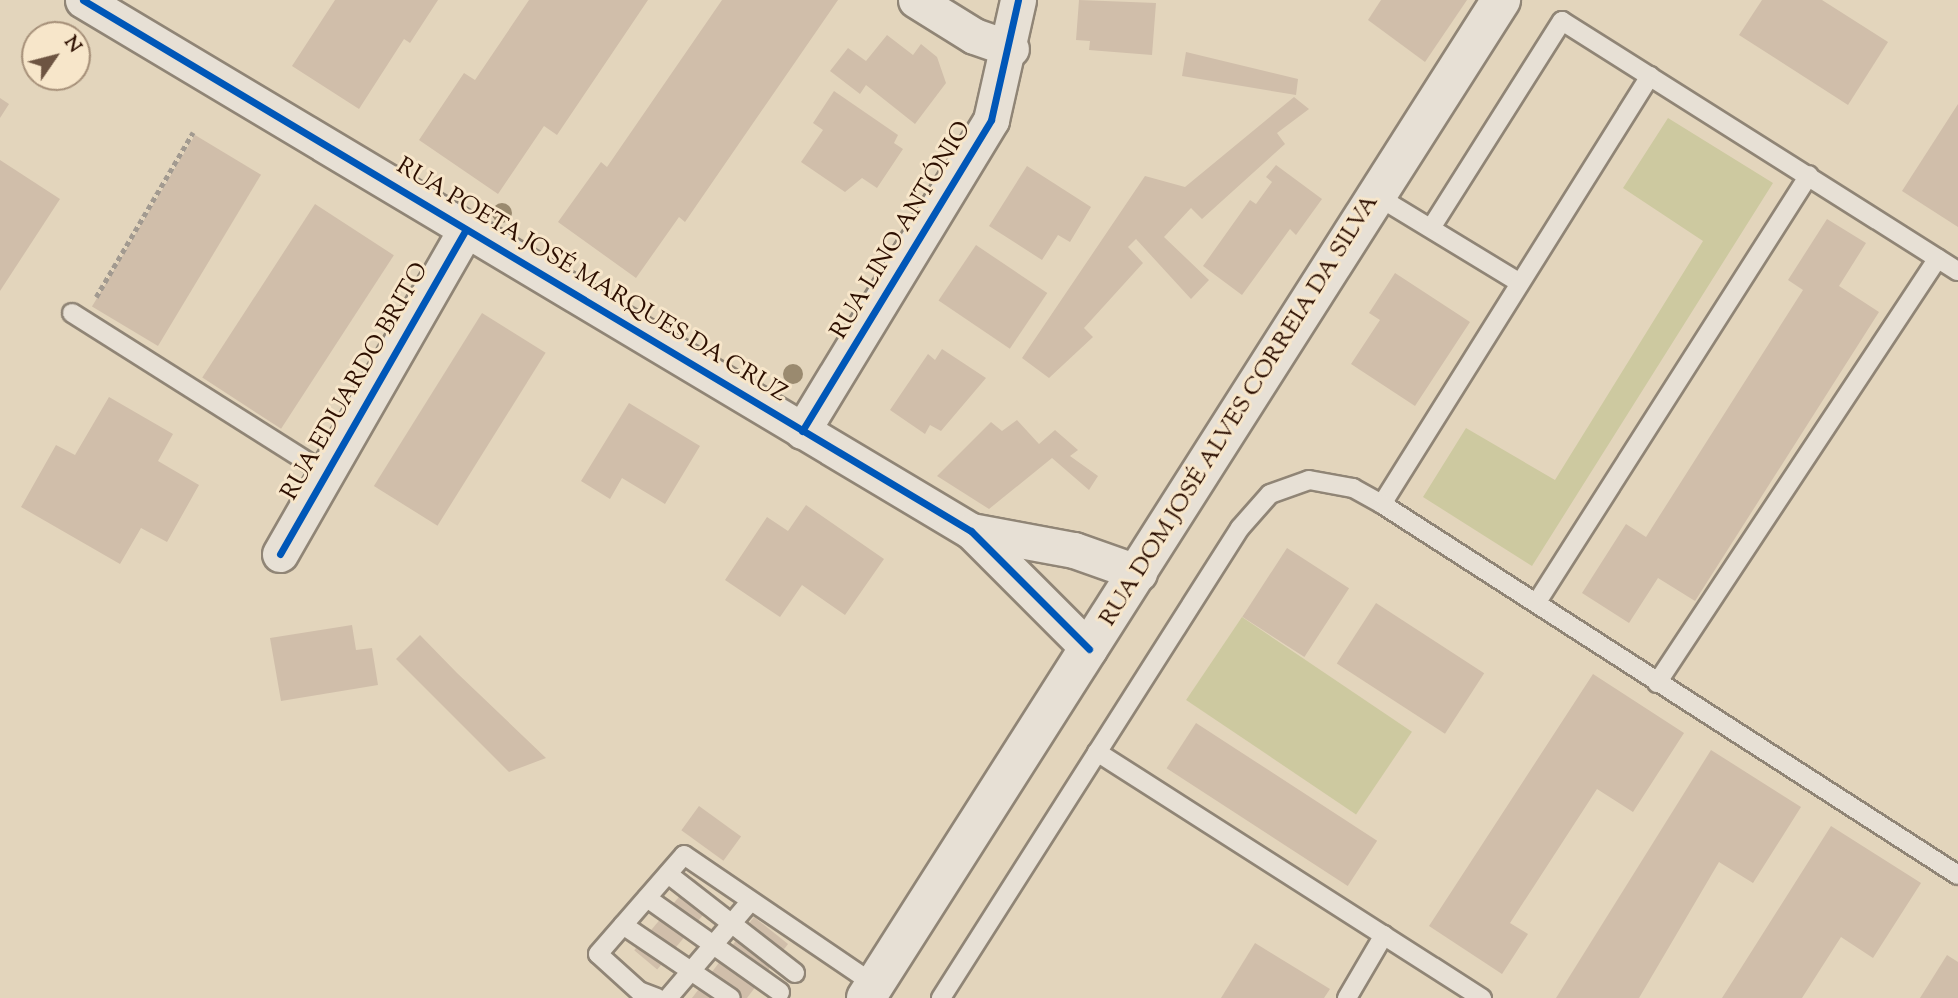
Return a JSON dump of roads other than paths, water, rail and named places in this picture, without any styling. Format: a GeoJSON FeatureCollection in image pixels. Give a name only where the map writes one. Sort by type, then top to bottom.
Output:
{"type":"FeatureCollection","features":[{"type":"Feature","properties":{"kind":"main road","name":"RUA DOM JOSÉ ALVES CORREIA DA SILVA"},"geometry":{"type":"LineString","coordinates":[[871,992],[1501,0]]}},
{"type":"Feature","properties":{"kind":"street","name":"RUA POETA JOSÉ MARQUES DA CRUZ"},"geometry":{"type":"LineString","coordinates":[[83,0],[971,531],[1089,649]]}},
{"type":"Feature","properties":{"kind":"street"},"geometry":{"type":"LineString","coordinates":[[916,0],[974,36],[1012,48]]}},
{"type":"Feature","properties":{"kind":"street","name":"RUA LINO ANTÓNIO"},"geometry":{"type":"LineString","coordinates":[[802,431],[968,164],[991,120],[1012,48],[1018,0]]}},
{"type":"Feature","properties":{"kind":"street","name":"RUA EDUARDO BRITO"},"geometry":{"type":"LineString","coordinates":[[280,554],[466,229]]}},
{"type":"Feature","properties":{"kind":"street","name":"RUA POETA JOSÉ MARQUES DA CRUZ"},"geometry":{"type":"LineString","coordinates":[[971,531],[1074,550],[1139,573]]}},
{"type":"Feature","properties":{"kind":"lane"},"geometry":{"type":"LineString","coordinates":[[1431,228],[1562,21],[1958,271]]}},
{"type":"Feature","properties":{"kind":"lane"},"geometry":{"type":"LineString","coordinates":[[1382,504],[1650,75]]}},
{"type":"Feature","properties":{"kind":"lane"},"geometry":{"type":"LineString","coordinates":[[1537,602],[1808,175]]}},
{"type":"Feature","properties":{"kind":"lane"},"geometry":{"type":"LineString","coordinates":[[1377,196],[1520,283]]}},
{"type":"Feature","properties":{"kind":"lane"},"geometry":{"type":"LineString","coordinates":[[1657,684],[1938,258]]}},
{"type":"Feature","properties":{"kind":"lane"},"geometry":{"type":"LineString","coordinates":[[72,313],[327,474]]}},
{"type":"Feature","properties":{"kind":"lane"},"geometry":{"type":"LineString","coordinates":[[941,998],[1240,527],[1270,495],[1309,480],[1353,488],[1382,504],[1537,602],[1657,684],[1958,875]]}},
{"type":"Feature","properties":{"kind":"lane"},"geometry":{"type":"LineString","coordinates":[[1097,751],[1482,998]]}},
{"type":"Feature","properties":{"kind":"lane"},"geometry":{"type":"LineString","coordinates":[[657,998],[613,973],[598,954],[684,855],[814,949],[854,967],[871,992]]}},
{"type":"Feature","properties":{"kind":"lane"},"geometry":{"type":"LineString","coordinates":[[668,874],[795,973]]}},
{"type":"Feature","properties":{"kind":"lane"},"geometry":{"type":"LineString","coordinates":[[647,898],[778,995],[814,949]]}},
{"type":"Feature","properties":{"kind":"lane"},"geometry":{"type":"LineString","coordinates":[[668,998],[750,902]]}},
{"type":"Feature","properties":{"kind":"lane"},"geometry":{"type":"LineString","coordinates":[[623,925],[731,998]]}},
{"type":"Feature","properties":{"kind":"lane"},"geometry":{"type":"LineString","coordinates":[[1347,998],[1384,936]]}}]}
